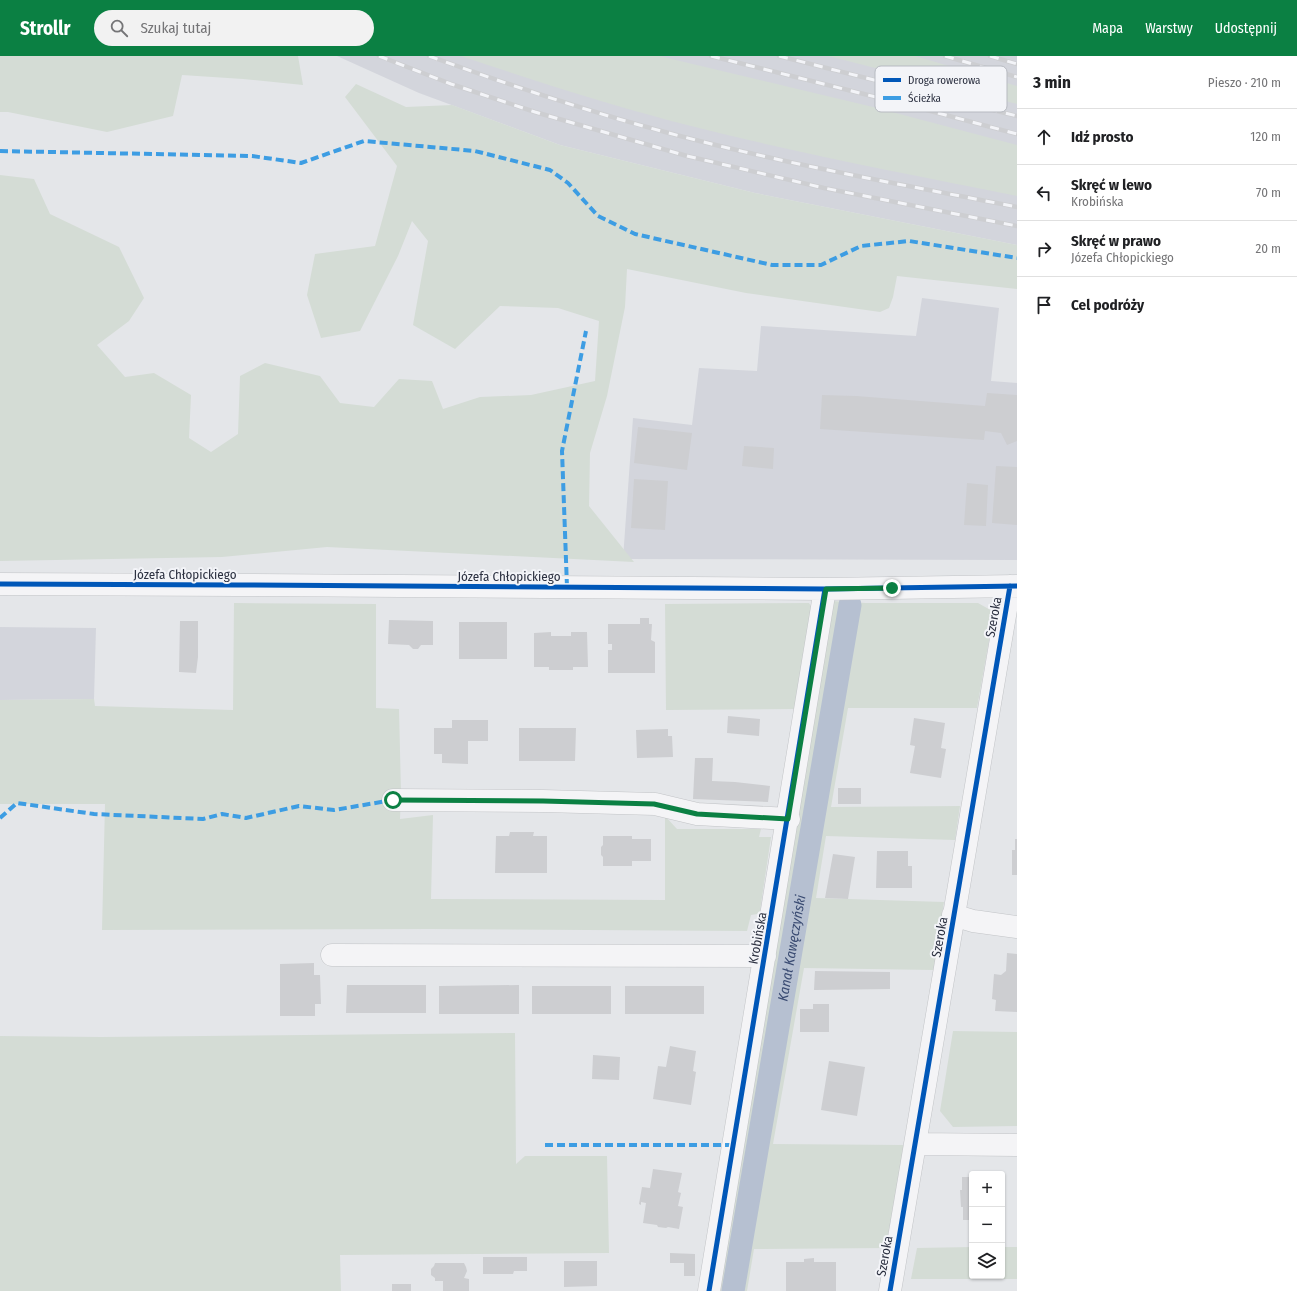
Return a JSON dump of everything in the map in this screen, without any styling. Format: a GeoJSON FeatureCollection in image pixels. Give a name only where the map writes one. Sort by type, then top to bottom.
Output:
{"type":"FeatureCollection","features":[{"type":"Feature","properties":{"kind":"street","name":"Józefa Chłopickiego"},"geometry":{"type":"LineString","coordinates":[[0,584],[826,589],[1013,586]]}},
{"type":"Feature","properties":{"kind":"street","name":"Szeroka"},"geometry":{"type":"LineString","coordinates":[[890,1291],[953,915],[1013,586]]}},
{"type":"Feature","properties":{"kind":"street","name":"Krobińska"},"geometry":{"type":"LineString","coordinates":[[710,1291],[826,589]]}},
{"type":"Feature","properties":{"kind":"street"},"geometry":{"type":"LineString","coordinates":[[393,800],[543,801],[654,804],[697,814],[788,819]]}},
{"type":"Feature","properties":{"kind":"street"},"geometry":{"type":"LineString","coordinates":[[953,915],[973,921],[1017,927]]}},
{"type":"Feature","properties":{"kind":"street"},"geometry":{"type":"LineString","coordinates":[[332,954],[765,956]]}},
{"type":"Feature","properties":{"kind":"street"},"geometry":{"type":"LineString","coordinates":[[915,1144],[1017,1145]]}},
{"type":"Feature","properties":{"kind":"shaded area"},"geometry":{"type":"Polygon","coordinates":[[[0,56],[298,56],[303,85],[182,75],[173,116],[107,132],[8,112],[0,112],[0,56]]]}},
{"type":"Feature","properties":{"kind":"shaded area"},"geometry":{"type":"Polygon","coordinates":[[[337,56],[1017,56],[1017,245],[755,193],[560,145],[419,93],[337,56]]]}},
{"type":"Feature","properties":{"kind":"shaded area"},"geometry":{"type":"Polygon","coordinates":[[[461,56],[659,56],[873,107],[875,108],[875,112],[892,112],[1017,145],[1017,196],[896,172],[735,137],[636,111],[461,56]]]}},
{"type":"Feature","properties":{"kind":"shaded area"},"geometry":{"type":"Polygon","coordinates":[[[828,56],[915,56],[949,66],[875,66],[875,68],[828,56]]]}},
{"type":"Feature","properties":{"kind":"shaded area"},"geometry":{"type":"Polygon","coordinates":[[[1007,83],[1017,86],[1017,104],[1007,101],[1007,83]]]}},
{"type":"Feature","properties":{"kind":"shaded area"},"geometry":{"type":"Polygon","coordinates":[[[356,84],[406,107],[452,105],[560,145],[755,193],[1017,245],[1017,289],[897,276],[893,297],[889,308],[880,312],[746,293],[627,269],[625,307],[607,396],[590,453],[589,506],[634,562],[327,547],[222,557],[0,561],[0,175],[34,179],[50,214],[119,247],[144,298],[129,321],[97,345],[125,377],[154,373],[191,395],[189,438],[211,452],[238,434],[240,376],[265,363],[320,376],[340,403],[374,407],[399,379],[432,381],[443,409],[480,397],[531,395],[595,381],[599,321],[558,308],[500,306],[455,349],[413,325],[428,241],[412,221],[398,256],[360,331],[321,338],[307,295],[315,254],[375,246],[397,166],[345,97],[356,84]]]}},
{"type":"Feature","properties":{"kind":"shaded area"},"geometry":{"type":"Polygon","coordinates":[[[922,298],[999,308],[991,381],[1017,383],[1017,560],[623,559],[633,418],[692,425],[699,368],[757,371],[761,326],[916,336],[922,298]]]}},
{"type":"Feature","properties":{"kind":"shaded area"},"geometry":{"type":"Polygon","coordinates":[[[832,601],[866,603],[978,603],[994,612],[977,708],[848,708],[831,807],[960,806],[955,840],[826,836],[816,898],[944,902],[934,970],[804,968],[773,1144],[904,1145],[886,1248],[754,1249],[747,1291],[719,1291],[832,601]]]}},
{"type":"Feature","properties":{"kind":"shaded area"},"geometry":{"type":"Polygon","coordinates":[[[234,603],[376,604],[376,708],[399,709],[401,792],[400,819],[433,815],[431,899],[665,900],[665,816],[677,829],[761,829],[759,837],[771,837],[760,911],[757,914],[751,915],[747,931],[431,929],[102,930],[105,804],[0,804],[0,700],[94,699],[95,706],[233,710],[234,603]]]}},
{"type":"Feature","properties":{"kind":"shaded area"},"geometry":{"type":"Polygon","coordinates":[[[809,603],[812,608],[795,709],[666,710],[665,604],[809,603]]]}},
{"type":"Feature","properties":{"kind":"shaded area"},"geometry":{"type":"Polygon","coordinates":[[[0,627],[96,628],[94,699],[0,700],[0,627]]]}},
{"type":"Feature","properties":{"kind":"shaded area"},"geometry":{"type":"Polygon","coordinates":[[[953,1031],[1017,1032],[1017,1126],[953,1127],[940,1111],[953,1031]]]}},
{"type":"Feature","properties":{"kind":"shaded area"},"geometry":{"type":"Polygon","coordinates":[[[515,1033],[516,1164],[525,1156],[607,1156],[609,1253],[340,1255],[341,1291],[0,1291],[0,1036],[101,1037],[515,1033]]]}},
{"type":"Feature","properties":{"kind":"shaded area"},"geometry":{"type":"Polygon","coordinates":[[[969,1247],[969,1279],[911,1279],[917,1248],[969,1247]]]}},
{"type":"Feature","properties":{"kind":"shaded area"},"geometry":{"type":"Polygon","coordinates":[[[1005,1247],[1017,1247],[1017,1279],[1005,1279],[1005,1247]]]}},
{"type":"Feature","properties":{"kind":"building"},"geometry":{"type":"Polygon","coordinates":[[[987,393],[1017,395],[1017,441],[1007,445],[1001,433],[985,431],[984,440],[820,429],[822,395],[856,396],[985,406],[987,393]]]}},
{"type":"Feature","properties":{"kind":"building"},"geometry":{"type":"Polygon","coordinates":[[[638,427],[692,433],[687,470],[634,463],[638,427]]]}},
{"type":"Feature","properties":{"kind":"building"},"geometry":{"type":"Polygon","coordinates":[[[744,446],[774,448],[773,469],[742,466],[744,446]]]}},
{"type":"Feature","properties":{"kind":"building"},"geometry":{"type":"Polygon","coordinates":[[[996,466],[1017,467],[1017,525],[992,523],[996,466]]]}},
{"type":"Feature","properties":{"kind":"building"},"geometry":{"type":"Polygon","coordinates":[[[634,479],[668,481],[665,530],[631,528],[634,479]]]}},
{"type":"Feature","properties":{"kind":"building"},"geometry":{"type":"Polygon","coordinates":[[[967,483],[988,485],[986,526],[964,525],[967,483]]]}},
{"type":"Feature","properties":{"kind":"building"},"geometry":{"type":"Polygon","coordinates":[[[640,618],[649,618],[649,624],[652,624],[651,640],[655,642],[655,673],[608,673],[608,650],[612,650],[612,644],[608,644],[608,624],[640,624],[640,618]]]}},
{"type":"Feature","properties":{"kind":"building"},"geometry":{"type":"Polygon","coordinates":[[[389,620],[433,621],[433,645],[421,645],[418,649],[413,649],[409,645],[388,644],[389,620]]]}},
{"type":"Feature","properties":{"kind":"building"},"geometry":{"type":"Polygon","coordinates":[[[180,621],[198,621],[198,657],[196,673],[179,672],[180,621]]]}},
{"type":"Feature","properties":{"kind":"building"},"geometry":{"type":"Polygon","coordinates":[[[459,622],[507,622],[507,659],[459,659],[459,622]]]}},
{"type":"Feature","properties":{"kind":"building"},"geometry":{"type":"Polygon","coordinates":[[[551,632],[551,636],[571,636],[571,632],[587,632],[588,667],[573,667],[573,670],[549,670],[549,667],[534,667],[534,633],[551,632]]]}},
{"type":"Feature","properties":{"kind":"building"},"geometry":{"type":"Polygon","coordinates":[[[728,716],[760,719],[759,736],[727,733],[728,716]]]}},
{"type":"Feature","properties":{"kind":"building"},"geometry":{"type":"Polygon","coordinates":[[[914,718],[945,723],[941,748],[946,749],[941,778],[910,773],[915,746],[910,745],[914,718]]]}},
{"type":"Feature","properties":{"kind":"building"},"geometry":{"type":"Polygon","coordinates":[[[452,720],[488,720],[488,741],[468,741],[468,764],[442,763],[442,754],[434,754],[434,728],[452,728],[452,720]]]}},
{"type":"Feature","properties":{"kind":"building"},"geometry":{"type":"Polygon","coordinates":[[[519,728],[576,728],[575,761],[519,761],[519,728]]]}},
{"type":"Feature","properties":{"kind":"building"},"geometry":{"type":"Polygon","coordinates":[[[668,729],[668,736],[672,736],[673,757],[637,758],[636,730],[668,729]]]}},
{"type":"Feature","properties":{"kind":"building"},"geometry":{"type":"Polygon","coordinates":[[[695,758],[713,758],[712,781],[770,786],[768,802],[693,799],[695,758]]]}},
{"type":"Feature","properties":{"kind":"building"},"geometry":{"type":"Polygon","coordinates":[[[838,788],[861,788],[861,804],[838,804],[838,788]]]}},
{"type":"Feature","properties":{"kind":"building"},"geometry":{"type":"Polygon","coordinates":[[[510,832],[534,832],[533,836],[547,836],[547,873],[495,873],[496,836],[509,836],[510,832]]]}},
{"type":"Feature","properties":{"kind":"building"},"geometry":{"type":"Polygon","coordinates":[[[603,836],[632,836],[632,839],[651,839],[651,861],[632,861],[632,866],[603,866],[601,847],[603,845],[603,836]]]}},
{"type":"Feature","properties":{"kind":"building"},"geometry":{"type":"Polygon","coordinates":[[[1015,839],[1017,839],[1017,875],[1012,875],[1012,850],[1015,850],[1015,839]]]}},
{"type":"Feature","properties":{"kind":"building"},"geometry":{"type":"Polygon","coordinates":[[[877,851],[908,851],[908,866],[912,866],[912,888],[876,888],[877,851]]]}},
{"type":"Feature","properties":{"kind":"building"},"geometry":{"type":"Polygon","coordinates":[[[833,854],[855,857],[848,899],[825,898],[833,854]]]}},
{"type":"Feature","properties":{"kind":"building"},"geometry":{"type":"Polygon","coordinates":[[[1007,953],[1017,954],[1017,1012],[995,1011],[996,1000],[992,999],[994,974],[1001,975],[1006,971],[1007,953]]]}},
{"type":"Feature","properties":{"kind":"building"},"geometry":{"type":"Polygon","coordinates":[[[314,963],[314,975],[320,975],[321,1004],[315,1004],[315,1016],[280,1016],[280,964],[314,963]]]}},
{"type":"Feature","properties":{"kind":"building"},"geometry":{"type":"Polygon","coordinates":[[[815,971],[890,972],[890,989],[814,990],[815,971]]]}},
{"type":"Feature","properties":{"kind":"building"},"geometry":{"type":"Polygon","coordinates":[[[347,985],[426,985],[426,1013],[346,1013],[347,985]]]}},
{"type":"Feature","properties":{"kind":"building"},"geometry":{"type":"Polygon","coordinates":[[[519,985],[519,1014],[439,1014],[439,986],[519,985]]]}},
{"type":"Feature","properties":{"kind":"building"},"geometry":{"type":"Polygon","coordinates":[[[532,986],[611,986],[611,1014],[532,1014],[532,986]]]}},
{"type":"Feature","properties":{"kind":"building"},"geometry":{"type":"Polygon","coordinates":[[[625,986],[704,986],[704,1014],[625,1014],[625,986]]]}},
{"type":"Feature","properties":{"kind":"building"},"geometry":{"type":"Polygon","coordinates":[[[813,1004],[829,1004],[829,1032],[800,1032],[800,1009],[813,1009],[813,1004]]]}},
{"type":"Feature","properties":{"kind":"building"},"geometry":{"type":"Polygon","coordinates":[[[670,1046],[696,1051],[693,1071],[696,1072],[691,1105],[653,1099],[658,1066],[666,1067],[670,1046]]]}},
{"type":"Feature","properties":{"kind":"building"},"geometry":{"type":"Polygon","coordinates":[[[593,1055],[620,1057],[619,1080],[592,1079],[593,1055]]]}},
{"type":"Feature","properties":{"kind":"building"},"geometry":{"type":"Polygon","coordinates":[[[829,1061],[865,1067],[857,1116],[821,1110],[829,1061]]]}},
{"type":"Feature","properties":{"kind":"building"},"geometry":{"type":"Polygon","coordinates":[[[653,1169],[682,1173],[678,1192],[681,1193],[678,1206],[683,1207],[679,1229],[658,1227],[657,1225],[643,1223],[646,1203],[641,1202],[641,1205],[639,1204],[642,1187],[650,1188],[653,1169]]]}},
{"type":"Feature","properties":{"kind":"building"},"geometry":{"type":"Polygon","coordinates":[[[962,1177],[969,1177],[969,1220],[963,1220],[963,1207],[961,1207],[960,1190],[962,1190],[962,1177]]]}},
{"type":"Feature","properties":{"kind":"building"},"geometry":{"type":"Polygon","coordinates":[[[670,1253],[695,1254],[695,1276],[684,1276],[684,1263],[670,1263],[670,1253]]]}},
{"type":"Feature","properties":{"kind":"building"},"geometry":{"type":"Polygon","coordinates":[[[483,1257],[527,1257],[527,1271],[514,1271],[513,1274],[483,1274],[483,1257]]]}},
{"type":"Feature","properties":{"kind":"building"},"geometry":{"type":"Polygon","coordinates":[[[814,1258],[814,1262],[836,1262],[836,1291],[786,1291],[786,1262],[804,1262],[804,1259],[814,1258]]]}},
{"type":"Feature","properties":{"kind":"building"},"geometry":{"type":"Polygon","coordinates":[[[564,1261],[597,1261],[597,1286],[564,1287],[564,1261]]]}},
{"type":"Feature","properties":{"kind":"building"},"geometry":{"type":"Polygon","coordinates":[[[435,1263],[464,1263],[467,1271],[464,1278],[469,1279],[469,1291],[443,1291],[443,1281],[435,1281],[435,1278],[431,1275],[431,1269],[435,1263]]]}},
{"type":"Feature","properties":{"kind":"building"},"geometry":{"type":"Polygon","coordinates":[[[392,1284],[411,1284],[411,1291],[392,1291],[392,1284]]]}},
{"type":"Feature","properties":{"kind":"waterway","name":"Kanał Kawęczyński"},"geometry":{"type":"LineString","coordinates":[[733,1291],[850,605]]}},
{"type":"Feature","properties":{"kind":"railway"},"geometry":{"type":"LineString","coordinates":[[379,56],[451,84],[535,112],[687,156],[824,188],[1017,226]]}},
{"type":"Feature","properties":{"kind":"railway"},"geometry":{"type":"LineString","coordinates":[[429,56],[554,99],[680,136],[890,183],[1017,207]]}},
{"type":"Feature","properties":{"kind":"railway"},"geometry":{"type":"LineString","coordinates":[[711,56],[875,97]]}},
{"type":"Feature","properties":{"kind":"railway"},"geometry":{"type":"LineString","coordinates":[[779,56],[875,80]]}},
{"type":"Feature","properties":{"kind":"railway"},"geometry":{"type":"LineString","coordinates":[[945,56],[979,66]]}},
{"type":"Feature","properties":{"kind":"railway"},"geometry":{"type":"LineString","coordinates":[[990,56],[1017,64]]}},
{"type":"Feature","properties":{"kind":"railway"},"geometry":{"type":"LineString","coordinates":[[1007,74],[1017,77]]}},
{"type":"Feature","properties":{"kind":"railway"},"geometry":{"type":"LineString","coordinates":[[934,112],[1017,134]]}},
{"type":"Feature","properties":{"kind":"railway"},"geometry":{"type":"LineString","coordinates":[[1001,112],[1017,116]]}},
{"type":"Feature","properties":{"kind":"marked path"},"geometry":{"type":"LineString","coordinates":[[0,151],[252,156],[301,163],[364,141],[475,151],[550,170],[568,183],[598,216],[635,234],[772,265],[821,265],[861,246],[909,241],[1017,258]]}},
{"type":"Feature","properties":{"kind":"marked path"},"geometry":{"type":"LineString","coordinates":[[567,587],[562,451],[586,331]]}},
{"type":"Feature","properties":{"kind":"marked path"},"geometry":{"type":"LineString","coordinates":[[0,818],[17,803],[94,814],[203,819],[222,814],[246,818],[299,806],[334,810],[393,800]]}},
{"type":"Feature","properties":{"kind":"marked path"},"geometry":{"type":"LineString","coordinates":[[545,1145],[734,1145]]}},
{"type":"Feature","properties":{"kind":"cycle path"},"geometry":{"type":"LineString","coordinates":[[0,584],[825,589],[1017,586]]}},
{"type":"Feature","properties":{"kind":"cycle path"},"geometry":{"type":"LineString","coordinates":[[890,1291],[1010,586]]}},
{"type":"Feature","properties":{"kind":"cycle path"},"geometry":{"type":"LineString","coordinates":[[709,1291],[825,589]]}},
{"type":"Feature","properties":{"kind":"route"},"geometry":{"type":"LineString","coordinates":[[393,800],[543,801],[654,804],[697,814],[788,819],[826,589],[892,588]]}}]}
